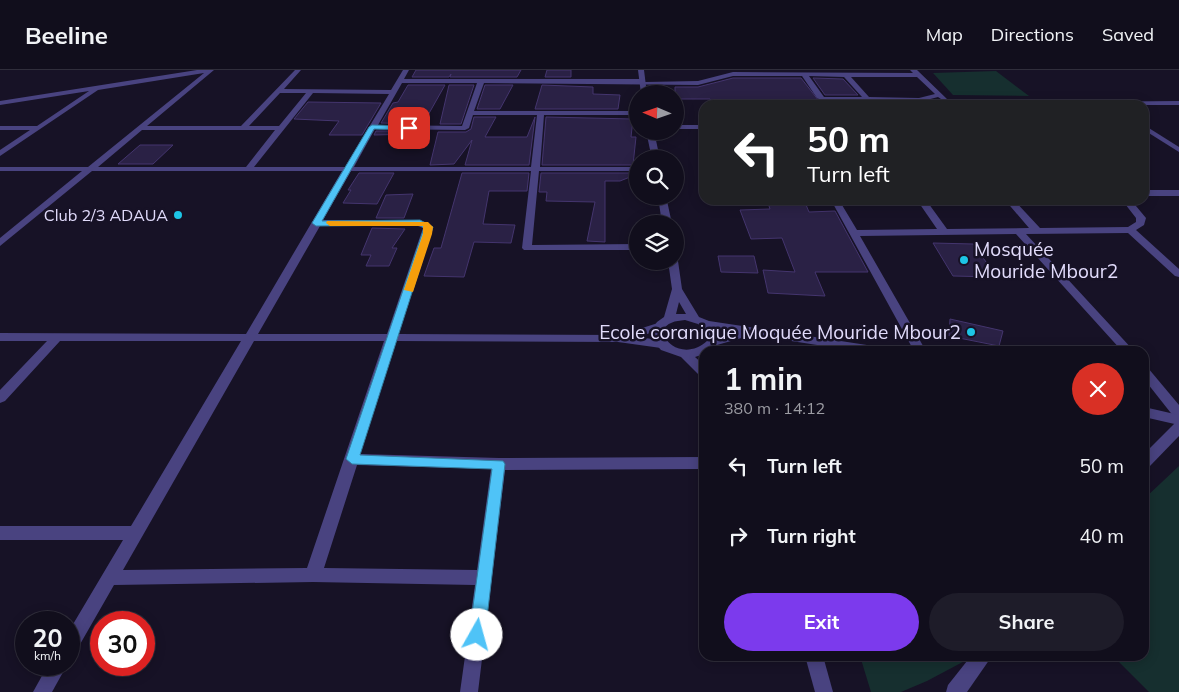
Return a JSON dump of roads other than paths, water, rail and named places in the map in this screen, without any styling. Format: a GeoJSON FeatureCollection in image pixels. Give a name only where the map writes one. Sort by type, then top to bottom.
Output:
{"type":"FeatureCollection","features":[{"type":"Feature","properties":{"kind":"street"},"geometry":{"type":"LineString","coordinates":[[0,103],[210,70]]}},
{"type":"Feature","properties":{"kind":"street"},"geometry":{"type":"LineString","coordinates":[[0,243],[210,70]]}},
{"type":"Feature","properties":{"kind":"street"},"geometry":{"type":"LineString","coordinates":[[243,128],[298,70]]}},
{"type":"Feature","properties":{"kind":"street"},"geometry":{"type":"LineString","coordinates":[[641,70],[643,85]]}},
{"type":"Feature","properties":{"kind":"street"},"geometry":{"type":"LineString","coordinates":[[80,628],[402,75],[481,81],[547,78],[698,82],[734,74],[915,72],[944,100]]}},
{"type":"Feature","properties":{"kind":"street"},"geometry":{"type":"LineString","coordinates":[[804,74],[820,98],[919,100],[940,95]]}},
{"type":"Feature","properties":{"kind":"street"},"geometry":{"type":"LineString","coordinates":[[845,74],[867,99]]}},
{"type":"Feature","properties":{"kind":"street"},"geometry":{"type":"LineString","coordinates":[[372,127],[465,128],[481,81]]}},
{"type":"Feature","properties":{"kind":"street"},"geometry":{"type":"LineString","coordinates":[[0,154],[99,87]]}},
{"type":"Feature","properties":{"kind":"street"},"geometry":{"type":"LineString","coordinates":[[278,91],[393,92]]}},
{"type":"Feature","properties":{"kind":"street"},"geometry":{"type":"LineString","coordinates":[[248,169],[311,91]]}},
{"type":"Feature","properties":{"kind":"street"},"geometry":{"type":"LineString","coordinates":[[1149,103],[1179,103]]}},
{"type":"Feature","properties":{"kind":"street"},"geometry":{"type":"LineString","coordinates":[[470,113],[629,113]]}},
{"type":"Feature","properties":{"kind":"street"},"geometry":{"type":"LineString","coordinates":[[541,113],[527,248],[629,247]]}},
{"type":"Feature","properties":{"kind":"street"},"geometry":{"type":"LineString","coordinates":[[684,127],[699,127]]}},
{"type":"Feature","properties":{"kind":"street"},"geometry":{"type":"LineString","coordinates":[[0,128],[39,128]]}},
{"type":"Feature","properties":{"kind":"street"},"geometry":{"type":"LineString","coordinates":[[141,128],[281,128]]}},
{"type":"Feature","properties":{"kind":"street"},"geometry":{"type":"LineString","coordinates":[[1149,129],[1179,150]]}},
{"type":"Feature","properties":{"kind":"street"},"geometry":{"type":"LineString","coordinates":[[0,169],[629,169]]}},
{"type":"Feature","properties":{"kind":"street"},"geometry":{"type":"LineString","coordinates":[[1149,193],[1179,192]]}},
{"type":"Feature","properties":{"kind":"street"},"geometry":{"type":"LineString","coordinates":[[838,205],[917,346]]}},
{"type":"Feature","properties":{"kind":"street"},"geometry":{"type":"LineString","coordinates":[[925,205],[945,233]]}},
{"type":"Feature","properties":{"kind":"street"},"geometry":{"type":"LineString","coordinates":[[1014,205],[1038,232]]}},
{"type":"Feature","properties":{"kind":"street"},"geometry":{"type":"LineString","coordinates":[[853,233],[1130,230],[1142,223],[1142,218],[1130,205]]}},
{"type":"Feature","properties":{"kind":"street"},"geometry":{"type":"LineString","coordinates":[[313,575],[393,338],[428,227],[420,223],[316,223]]}},
{"type":"Feature","properties":{"kind":"street"},"geometry":{"type":"LineString","coordinates":[[1130,230],[1179,274]]}},
{"type":"Feature","properties":{"kind":"street"},"geometry":{"type":"LineString","coordinates":[[1019,232],[1123,346]]}},
{"type":"Feature","properties":{"kind":"street"},"geometry":{"type":"LineString","coordinates":[[674,270],[677,289],[694,318]]}},
{"type":"Feature","properties":{"kind":"street"},"geometry":{"type":"LineString","coordinates":[[669,319],[677,289]]}},
{"type":"Feature","properties":{"kind":"street"},"geometry":{"type":"LineString","coordinates":[[618,338],[658,327],[669,319],[694,318],[709,326],[847,346]]}},
{"type":"Feature","properties":{"kind":"street"},"geometry":{"type":"LineString","coordinates":[[709,326],[713,331],[712,346]]}},
{"type":"Feature","properties":{"kind":"street"},"geometry":{"type":"LineString","coordinates":[[658,327],[656,332],[661,344]]}},
{"type":"Feature","properties":{"kind":"street"},"geometry":{"type":"LineString","coordinates":[[715,346],[755,332]]}},
{"type":"Feature","properties":{"kind":"street"},"geometry":{"type":"LineString","coordinates":[[0,337],[618,338],[661,344],[676,352],[685,354],[699,352]]}},
{"type":"Feature","properties":{"kind":"street"},"geometry":{"type":"LineString","coordinates":[[0,398],[57,337]]}},
{"type":"Feature","properties":{"kind":"street"},"geometry":{"type":"LineString","coordinates":[[685,354],[699,368]]}},
{"type":"Feature","properties":{"kind":"street"},"geometry":{"type":"LineString","coordinates":[[1149,376],[1179,414]]}},
{"type":"Feature","properties":{"kind":"street"},"geometry":{"type":"LineString","coordinates":[[1149,413],[1179,420]]}},
{"type":"Feature","properties":{"kind":"street"},"geometry":{"type":"LineString","coordinates":[[1149,458],[1179,428]]}},
{"type":"Feature","properties":{"kind":"street"},"geometry":{"type":"LineString","coordinates":[[352,459],[499,464],[699,463]]}},
{"type":"Feature","properties":{"kind":"street"},"geometry":{"type":"LineString","coordinates":[[469,692],[499,464]]}},
{"type":"Feature","properties":{"kind":"street"},"geometry":{"type":"LineString","coordinates":[[0,533],[135,533]]}},
{"type":"Feature","properties":{"kind":"street"},"geometry":{"type":"LineString","coordinates":[[109,578],[313,575],[484,578]]}},
{"type":"Feature","properties":{"kind":"street"},"geometry":{"type":"LineString","coordinates":[[815,661],[824,692]]}},
{"type":"Feature","properties":{"kind":"street"},"geometry":{"type":"LineString","coordinates":[[955,692],[979,661]]}},
{"type":"Feature","properties":{"kind":"street"},"geometry":{"type":"LineString","coordinates":[[42,692],[51,676]]}},
{"type":"Feature","properties":{"kind":"place","name":"Club 2/3 ADAUA"},"geometry":{"type":"Point","coordinates":[178,215]}},
{"type":"Feature","properties":{"kind":"place","name":"Mosquée Mouride Mbour2"},"geometry":{"type":"Point","coordinates":[964,260]}},
{"type":"Feature","properties":{"kind":"place","name":"Ecole coranique Moquée Mouride Mbour2"},"geometry":{"type":"Point","coordinates":[971,332]}}]}
